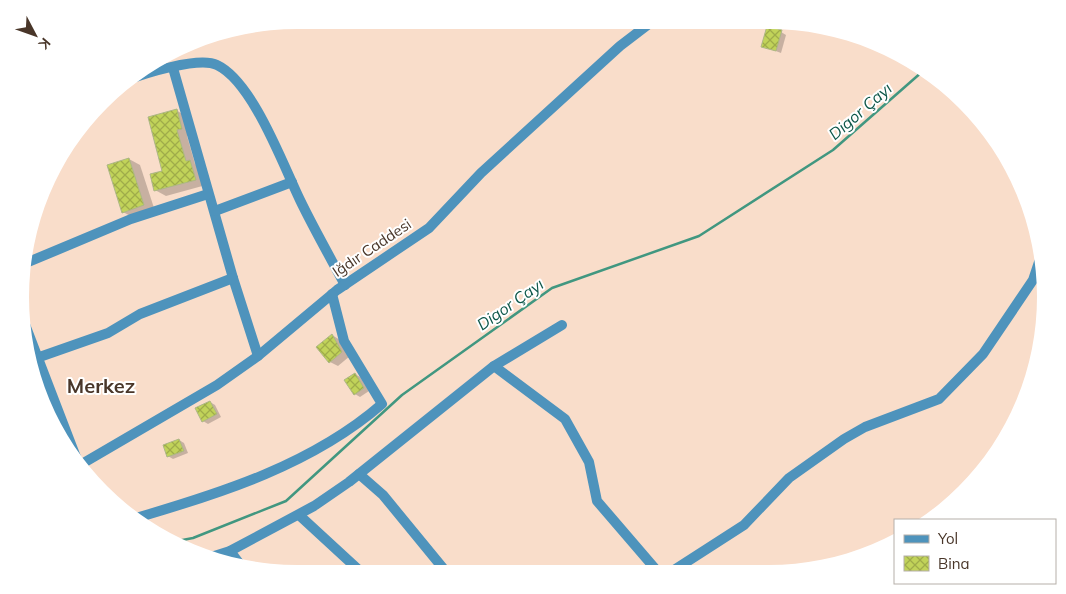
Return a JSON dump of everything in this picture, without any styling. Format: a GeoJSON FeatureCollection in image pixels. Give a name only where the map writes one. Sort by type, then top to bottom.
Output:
{"type":"FeatureCollection","features":[{"type":"Feature","properties":{"kind":"street","name":"Iğdır Caddesi"},"geometry":{"type":"LineString","coordinates":[[85,462],[211,389],[258,356],[332,294],[428,228],[481,172],[620,46],[642,29]]}},
{"type":"Feature","properties":{"kind":"street"},"geometry":{"type":"LineString","coordinates":[[150,73],[202,62],[217,64],[236,81],[264,124],[345,285]]}},
{"type":"Feature","properties":{"kind":"street"},"geometry":{"type":"LineString","coordinates":[[172,68],[233,278],[258,356]]}},
{"type":"Feature","properties":{"kind":"street"},"geometry":{"type":"LineString","coordinates":[[215,212],[292,182]]}},
{"type":"Feature","properties":{"kind":"street"},"geometry":{"type":"LineString","coordinates":[[31,261],[116,224],[208,194]]}},
{"type":"Feature","properties":{"kind":"street"},"geometry":{"type":"LineString","coordinates":[[682,565],[744,525],[788,478],[844,439],[865,428],[939,399],[983,354],[1033,280],[1036,271]]}},
{"type":"Feature","properties":{"kind":"street"},"geometry":{"type":"LineString","coordinates":[[36,359],[108,333],[140,314],[233,278]]}},
{"type":"Feature","properties":{"kind":"street"},"geometry":{"type":"LineString","coordinates":[[143,516],[204,498],[300,458],[358,425],[382,404],[344,341],[332,294]]}},
{"type":"Feature","properties":{"kind":"street"},"geometry":{"type":"LineString","coordinates":[[222,554],[230,552],[299,515],[359,474],[494,366],[562,325]]}},
{"type":"Feature","properties":{"kind":"street"},"geometry":{"type":"LineString","coordinates":[[38,366],[67,434]]}},
{"type":"Feature","properties":{"kind":"street"},"geometry":{"type":"LineString","coordinates":[[494,366],[565,419],[589,462],[597,501],[652,565]]}},
{"type":"Feature","properties":{"kind":"street"},"geometry":{"type":"LineString","coordinates":[[359,474],[383,495],[440,565]]}},
{"type":"Feature","properties":{"kind":"street"},"geometry":{"type":"LineString","coordinates":[[299,515],[353,565]]}},
{"type":"Feature","properties":{"kind":"street"},"geometry":{"type":"LineString","coordinates":[[230,552],[234,558]]}},
{"type":"Feature","properties":{"kind":"building"},"geometry":{"type":"Polygon","coordinates":[[[766,29],[782,30],[776,51],[761,47],[766,29]]]}},
{"type":"Feature","properties":{"kind":"building"},"geometry":{"type":"Polygon","coordinates":[[[177,109],[182,129],[177,130],[186,161],[190,160],[196,180],[154,191],[150,174],[162,171],[148,117],[177,109]]]}},
{"type":"Feature","properties":{"kind":"building"},"geometry":{"type":"Polygon","coordinates":[[[129,158],[144,205],[122,213],[107,165],[129,158]]]}},
{"type":"Feature","properties":{"kind":"building"},"geometry":{"type":"Polygon","coordinates":[[[332,334],[342,352],[329,363],[316,347],[332,334]]]}},
{"type":"Feature","properties":{"kind":"building"},"geometry":{"type":"Polygon","coordinates":[[[355,373],[364,388],[354,395],[344,380],[355,373]]]}},
{"type":"Feature","properties":{"kind":"building"},"geometry":{"type":"Polygon","coordinates":[[[210,401],[217,414],[202,422],[195,408],[210,401]]]}},
{"type":"Feature","properties":{"kind":"building"},"geometry":{"type":"Polygon","coordinates":[[[179,439],[184,451],[167,457],[163,445],[179,439]]]}},
{"type":"Feature","properties":{"kind":"waterway","name":"Digor Çayı"},"geometry":{"type":"LineString","coordinates":[[183,540],[193,538],[286,501],[402,395],[552,288],[699,236],[833,150],[919,75]]}},
{"type":"Feature","properties":{"kind":"district","name":"Merkez"},"geometry":{"type":"Point","coordinates":[101,386]}}]}
